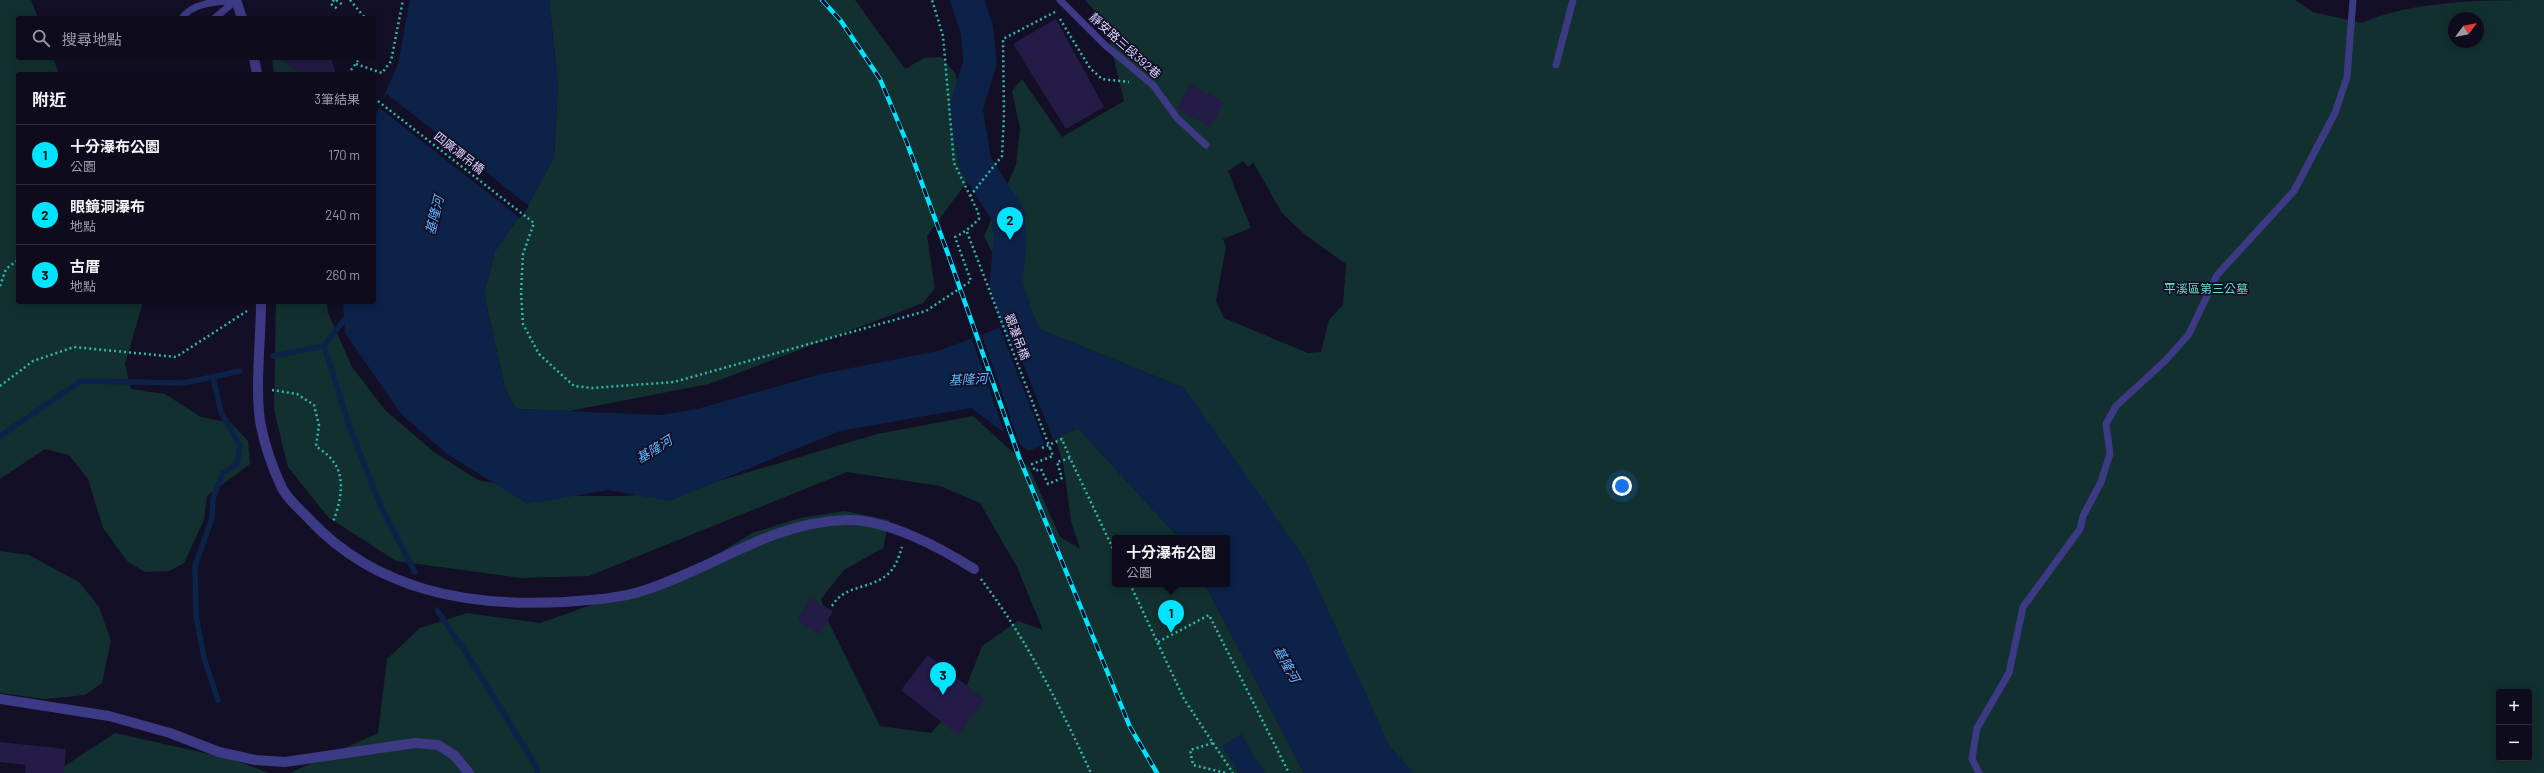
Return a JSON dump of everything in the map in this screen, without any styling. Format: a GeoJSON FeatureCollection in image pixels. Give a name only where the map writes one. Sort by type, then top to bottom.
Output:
{"type":"FeatureCollection","features":[{"type":"Feature","properties":{"kind":"street"},"geometry":{"type":"LineString","coordinates":[[236,0],[241,16]]}},
{"type":"Feature","properties":{"kind":"street"},"geometry":{"type":"LineString","coordinates":[[254,60],[257,72]]}},
{"type":"Feature","properties":{"kind":"street"},"geometry":{"type":"LineString","coordinates":[[258,304],[260,420],[272,463],[283,491],[326,538],[379,573],[422,590],[478,601],[538,603],[591,600],[640,592],[678,578],[777,532],[810,523],[850,520],[877,525],[907,535],[950,554],[974,569]]}},
{"type":"Feature","properties":{"kind":"street"},"geometry":{"type":"LineString","coordinates":[[0,699],[109,716],[170,733],[219,752],[254,760],[285,762],[415,743],[438,745],[454,756],[469,773]]}},
{"type":"Feature","properties":{"kind":"lane"},"geometry":{"type":"LineString","coordinates":[[183,16],[186,12],[209,2],[236,0]]}},
{"type":"Feature","properties":{"kind":"lane"},"geometry":{"type":"LineString","coordinates":[[216,16],[236,0]]}},
{"type":"Feature","properties":{"kind":"lane","name":"靜安路三段392巷"},"geometry":{"type":"LineString","coordinates":[[1060,0],[1105,45],[1153,85],[1177,118],[1206,145]]}},
{"type":"Feature","properties":{"kind":"lane"},"geometry":{"type":"LineString","coordinates":[[1556,65],[1573,0]]}},
{"type":"Feature","properties":{"kind":"lane"},"geometry":{"type":"LineString","coordinates":[[1980,773],[1972,759],[1977,728],[2009,673],[2023,607],[2080,529],[2083,516],[2101,482],[2110,454],[2106,424],[2116,406],[2165,361],[2189,334],[2217,275],[2294,191],[2335,113],[2347,77],[2353,0]]}},
{"type":"Feature","properties":{"kind":"path"},"geometry":{"type":"LineString","coordinates":[[339,10],[331,4],[335,0],[343,5]]}},
{"type":"Feature","properties":{"kind":"path"},"geometry":{"type":"LineString","coordinates":[[350,0],[363,16]]}},
{"type":"Feature","properties":{"kind":"path"},"geometry":{"type":"LineString","coordinates":[[356,64],[382,73],[391,61],[403,0]]}},
{"type":"Feature","properties":{"kind":"path"},"geometry":{"type":"LineString","coordinates":[[932,0],[943,36],[954,163],[978,212],[979,219],[967,232]]}},
{"type":"Feature","properties":{"kind":"path"},"geometry":{"type":"LineString","coordinates":[[970,196],[998,164],[1002,156],[1004,132],[1003,39],[1025,26],[1055,12],[1090,68],[1102,79],[1153,85]]}},
{"type":"Feature","properties":{"kind":"path"},"geometry":{"type":"LineString","coordinates":[[350,72],[359,60]]}},
{"type":"Feature","properties":{"kind":"path","name":"四廣潭吊橋"},"geometry":{"type":"LineString","coordinates":[[376,100],[534,223],[523,254],[521,292],[523,324],[539,354],[559,375],[574,386],[592,388],[674,382],[926,311],[971,281],[955,237],[967,232]]}},
{"type":"Feature","properties":{"kind":"path","name":"觀瀑吊橋"},"geometry":{"type":"LineString","coordinates":[[967,232],[1053,456],[1032,464],[1035,471],[1042,469],[1048,484],[1062,478],[1057,462],[1070,458]]}},
{"type":"Feature","properties":{"kind":"path"},"geometry":{"type":"LineString","coordinates":[[0,286],[6,269],[16,262]]}},
{"type":"Feature","properties":{"kind":"path"},"geometry":{"type":"LineString","coordinates":[[0,386],[33,361],[74,347],[176,357],[258,304]]}},
{"type":"Feature","properties":{"kind":"path"},"geometry":{"type":"LineString","coordinates":[[259,389],[297,394],[314,405],[319,425],[316,446],[333,460],[340,480],[340,504],[326,538]]}},
{"type":"Feature","properties":{"kind":"path"},"geometry":{"type":"LineString","coordinates":[[1042,448],[1062,439],[1112,547]]}},
{"type":"Feature","properties":{"kind":"path"},"geometry":{"type":"LineString","coordinates":[[832,606],[837,598],[845,591],[878,581],[888,575],[894,567],[907,535]]}},
{"type":"Feature","properties":{"kind":"path"},"geometry":{"type":"LineString","coordinates":[[974,569],[996,599],[1040,670],[1091,773]]}},
{"type":"Feature","properties":{"kind":"path"},"geometry":{"type":"LineString","coordinates":[[1131,587],[1184,698],[1233,773]]}},
{"type":"Feature","properties":{"kind":"path"},"geometry":{"type":"LineString","coordinates":[[1158,642],[1209,615],[1289,773]]}},
{"type":"Feature","properties":{"kind":"path"},"geometry":{"type":"LineString","coordinates":[[1213,743],[1190,750],[1193,765],[1226,773]]}},
{"type":"Feature","properties":{"kind":"green space"},"geometry":{"type":"Polygon","coordinates":[[[0,0],[31,0],[37,16],[16,16],[16,60],[54,60],[58,72],[16,72],[16,304],[142,304],[125,364],[131,389],[165,394],[201,417],[231,423],[248,441],[250,464],[207,496],[204,520],[184,563],[169,571],[145,572],[128,562],[103,528],[88,479],[69,455],[45,449],[0,479],[0,0]]]}},
{"type":"Feature","properties":{"kind":"green space"},"geometry":{"type":"Polygon","coordinates":[[[549,0],[855,0],[905,69],[924,58],[941,57],[956,74],[969,179],[927,236],[935,288],[923,303],[709,384],[569,411],[516,409],[505,388],[484,294],[495,251],[531,200],[554,157],[558,85],[549,0]]]}},
{"type":"Feature","properties":{"kind":"green space","name":"平溪區第三公墓"},"geometry":{"type":"Polygon","coordinates":[[[1085,0],[2295,0],[2313,12],[2362,23],[2382,15],[2427,6],[2475,1],[2544,0],[2544,773],[1413,773],[1390,747],[1184,388],[1029,325],[984,236],[1016,165],[1020,128],[1012,91],[1022,79],[1062,137],[1124,101],[1105,23],[1085,0]],[[1243,161],[1228,171],[1251,228],[1223,239],[1226,247],[1216,301],[1224,318],[1308,353],[1321,352],[1329,320],[1343,305],[1346,264],[1304,234],[1282,213],[1253,162],[1248,167],[1243,161]]]}},
{"type":"Feature","properties":{"kind":"green space"},"geometry":{"type":"Polygon","coordinates":[[[272,60],[296,60],[316,72],[274,72],[272,60]]]}},
{"type":"Feature","properties":{"kind":"green space"},"geometry":{"type":"Polygon","coordinates":[[[276,304],[327,304],[328,313],[352,367],[385,410],[434,452],[478,480],[574,496],[628,496],[702,486],[877,434],[973,416],[1029,467],[1060,537],[1080,549],[1071,521],[1063,462],[1055,439],[1078,428],[1176,535],[1112,535],[1112,587],[1207,587],[1304,773],[290,773],[378,733],[387,659],[420,628],[467,613],[540,623],[631,591],[713,557],[752,533],[800,518],[845,511],[889,520],[883,548],[844,570],[821,599],[827,619],[880,726],[931,733],[962,698],[982,646],[1018,621],[1043,630],[1017,567],[980,503],[940,486],[847,472],[589,576],[521,578],[396,561],[328,517],[288,467],[274,410],[276,304]]]}},
{"type":"Feature","properties":{"kind":"green space"},"geometry":{"type":"Polygon","coordinates":[[[0,551],[29,555],[79,582],[99,607],[111,641],[102,683],[85,695],[45,699],[0,693],[0,551]]]}},
{"type":"Feature","properties":{"kind":"green space"},"geometry":{"type":"Polygon","coordinates":[[[115,733],[232,759],[269,773],[54,773],[115,733]]]}},
{"type":"Feature","properties":{"kind":"water","name":"基隆河"},"geometry":{"type":"Polygon","coordinates":[[[410,0],[549,0],[558,85],[554,157],[531,200],[495,251],[484,294],[505,388],[516,409],[660,415],[697,409],[821,374],[938,351],[1018,321],[1029,325],[1184,388],[1304,557],[1390,747],[1413,773],[1304,773],[1207,587],[1230,587],[1230,535],[1176,535],[1078,428],[1029,451],[971,408],[840,431],[670,501],[608,490],[528,504],[447,454],[401,414],[345,333],[343,304],[376,304],[376,114],[398,64],[410,0]]]}},
{"type":"Feature","properties":{"kind":"water"},"geometry":{"type":"Polygon","coordinates":[[[1241,734],[1265,773],[1239,773],[1222,746],[1241,734]]]}},
{"type":"Feature","properties":{"kind":"pier"},"geometry":{"type":"Polygon","coordinates":[[[387,94],[529,206],[520,218],[377,106],[387,94]]]}},
{"type":"Feature","properties":{"kind":"pier"},"geometry":{"type":"Polygon","coordinates":[[[1007,323],[1054,442],[1045,445],[999,326],[1007,323]]]}},
{"type":"Feature","properties":{"kind":"pier"},"geometry":{"type":"Polygon","coordinates":[[[981,333],[1021,448],[1006,437],[971,336],[981,333]]]}},
{"type":"Feature","properties":{"kind":"building"},"geometry":{"type":"Polygon","coordinates":[[[1056,19],[1104,107],[1066,129],[1013,44],[1056,19]]]}},
{"type":"Feature","properties":{"kind":"building"},"geometry":{"type":"Polygon","coordinates":[[[282,60],[332,60],[335,72],[297,72],[282,60]]]}},
{"type":"Feature","properties":{"kind":"building"},"geometry":{"type":"Polygon","coordinates":[[[1190,84],[1224,102],[1210,127],[1177,109],[1190,84]]]}},
{"type":"Feature","properties":{"kind":"building"},"geometry":{"type":"Polygon","coordinates":[[[810,598],[833,611],[820,634],[797,620],[810,598]]]}},
{"type":"Feature","properties":{"kind":"building"},"geometry":{"type":"Polygon","coordinates":[[[928,655],[985,700],[958,735],[901,690],[928,655]]]}},
{"type":"Feature","properties":{"kind":"building"},"geometry":{"type":"Polygon","coordinates":[[[0,742],[66,749],[64,773],[25,773],[26,765],[0,762],[0,742]]]}},
{"type":"Feature","properties":{"kind":"waterway"},"geometry":{"type":"LineString","coordinates":[[967,0],[977,30],[980,63],[966,108],[975,163],[1008,215],[1010,240],[1006,284],[1018,321],[1040,360]]}},
{"type":"Feature","properties":{"kind":"waterway"},"geometry":{"type":"LineString","coordinates":[[273,356],[324,346],[344,320],[349,318]]}},
{"type":"Feature","properties":{"kind":"waterway"},"geometry":{"type":"LineString","coordinates":[[324,346],[350,428],[382,509],[415,572]]}},
{"type":"Feature","properties":{"kind":"waterway"},"geometry":{"type":"LineString","coordinates":[[0,436],[81,381],[184,383],[240,371]]}},
{"type":"Feature","properties":{"kind":"waterway"},"geometry":{"type":"LineString","coordinates":[[213,377],[221,412],[240,446],[237,464],[223,473],[213,498],[212,518],[195,566],[196,616],[204,658],[218,700]]}},
{"type":"Feature","properties":{"kind":"waterway"},"geometry":{"type":"LineString","coordinates":[[437,610],[474,665],[537,768],[537,773]]}},
{"type":"Feature","properties":{"kind":"railway"},"geometry":{"type":"LineString","coordinates":[[822,0],[841,21],[880,79],[907,143],[948,254],[1019,457],[1130,727],[1157,773]]}},
{"type":"Feature","properties":{"kind":"place","name":"眼鏡洞瀑布"},"geometry":{"type":"Point","coordinates":[1010,240]}},
{"type":"Feature","properties":{"kind":"place","name":"十分瀑布公園"},"geometry":{"type":"Point","coordinates":[1171,633]}},
{"type":"Feature","properties":{"kind":"place","name":"古厝"},"geometry":{"type":"Point","coordinates":[943,695]}}]}
